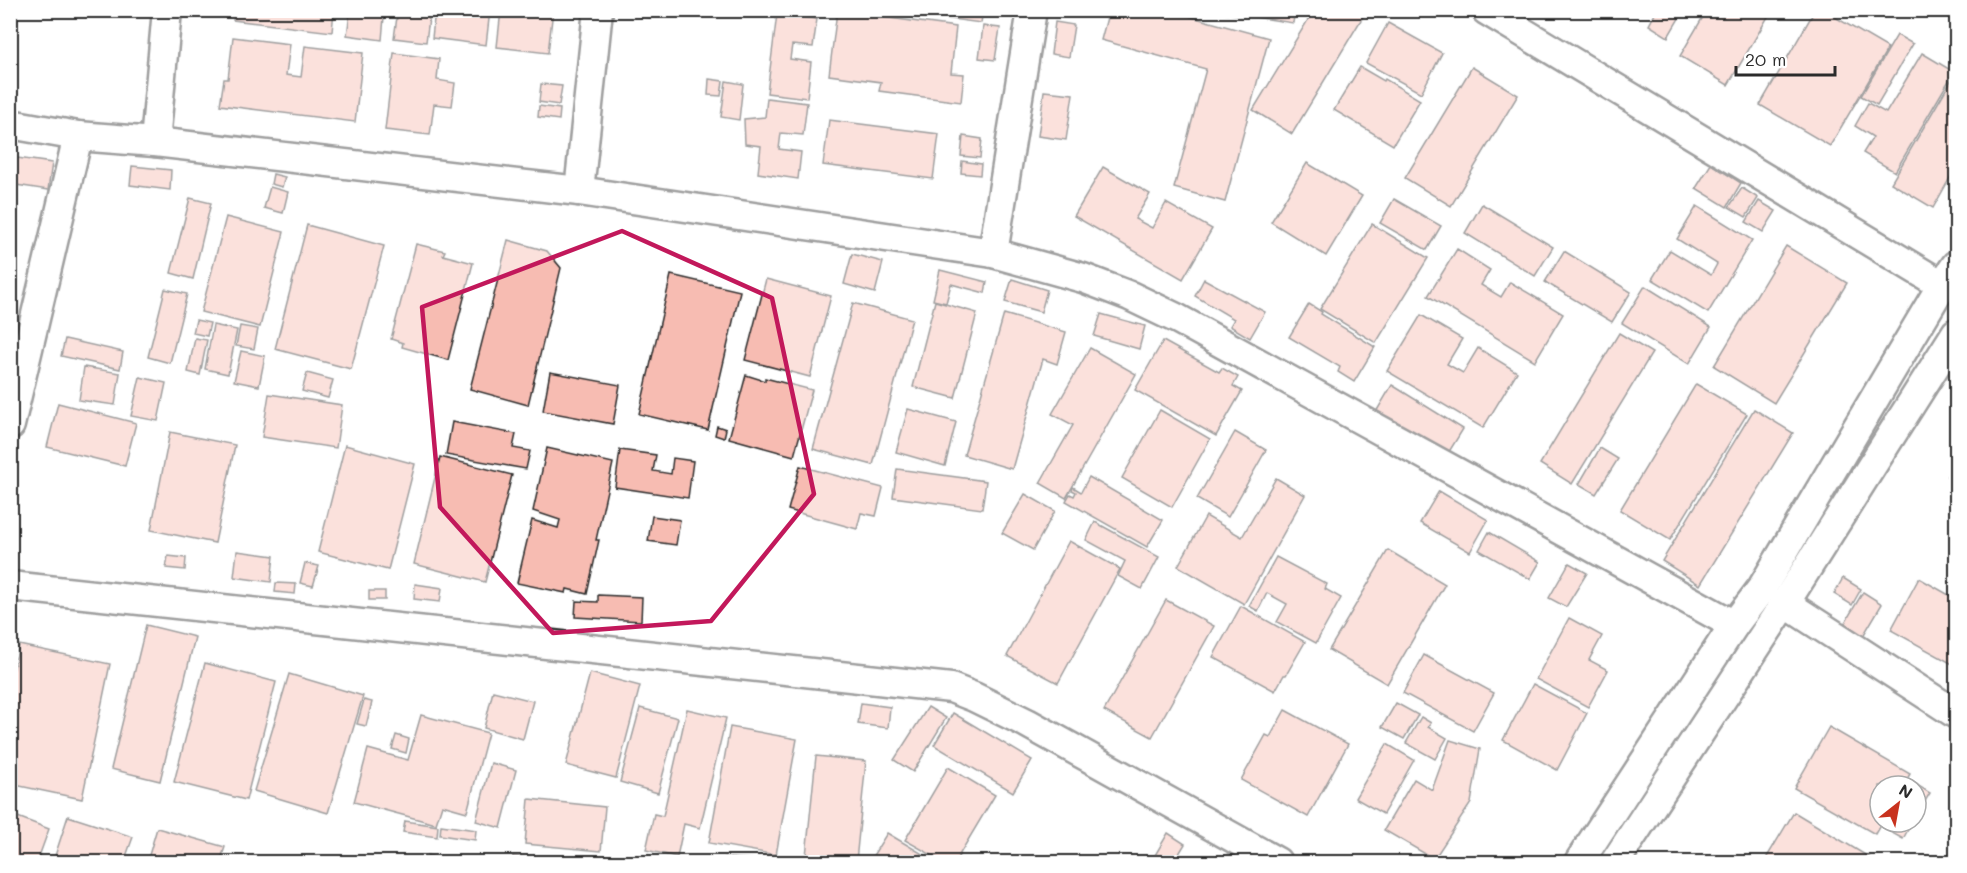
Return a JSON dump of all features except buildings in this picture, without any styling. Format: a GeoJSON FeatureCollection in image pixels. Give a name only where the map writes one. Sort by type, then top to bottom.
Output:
{"type":"FeatureCollection","features":[{"type":"Feature","properties":{"kind":"street"},"geometry":{"type":"LineString","coordinates":[[154,142],[167,10]]}},
{"type":"Feature","properties":{"kind":"street"},"geometry":{"type":"LineString","coordinates":[[579,191],[598,10]]}},
{"type":"Feature","properties":{"kind":"street"},"geometry":{"type":"LineString","coordinates":[[993,253],[1032,10]]}},
{"type":"Feature","properties":{"kind":"street"},"geometry":{"type":"LineString","coordinates":[[1486,10],[1949,275],[1762,588],[1734,625],[1579,862]]}},
{"type":"Feature","properties":{"kind":"street"},"geometry":{"type":"LineString","coordinates":[[10,124],[78,136],[154,142],[579,191],[993,253],[1083,278],[1130,296],[1178,319],[1734,625]]}},
{"type":"Feature","properties":{"kind":"street"},"geometry":{"type":"LineString","coordinates":[[10,426],[78,136]]}},
{"type":"Feature","properties":{"kind":"street"},"geometry":{"type":"LineString","coordinates":[[1615,862],[1785,603],[1956,333]]}},
{"type":"Feature","properties":{"kind":"street"},"geometry":{"type":"LineString","coordinates":[[10,586],[951,688],[1027,723],[1277,862]]}},
{"type":"Feature","properties":{"kind":"street"},"geometry":{"type":"LineString","coordinates":[[1785,603],[1956,714]]}},
{"type":"Feature","properties":{"kind":"highlighted area"},"geometry":{"type":"Polygon","coordinates":[[[622,231],[772,298],[814,494],[711,621],[553,633],[440,507],[422,307],[622,231]]]}}]}
